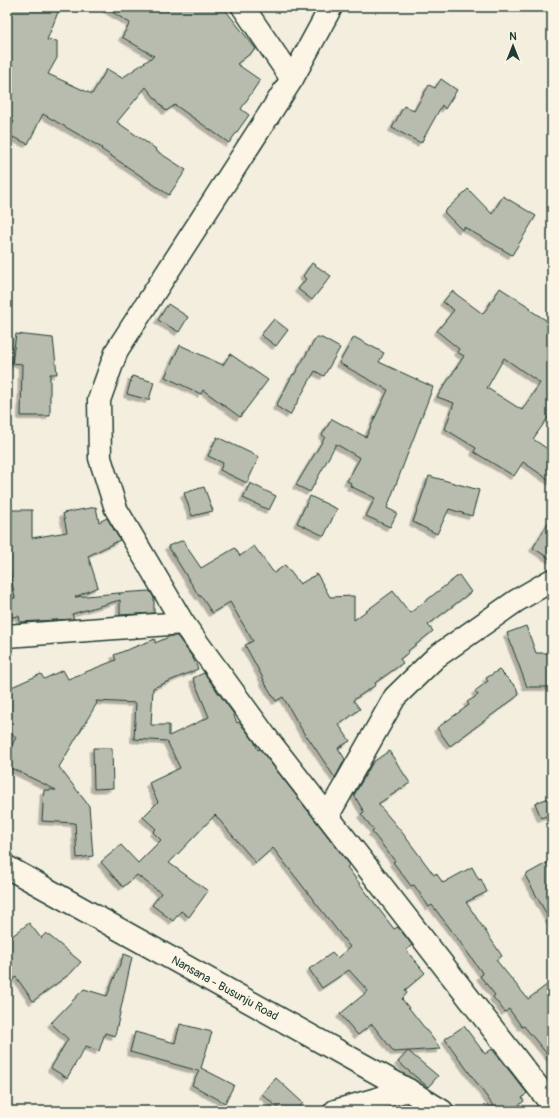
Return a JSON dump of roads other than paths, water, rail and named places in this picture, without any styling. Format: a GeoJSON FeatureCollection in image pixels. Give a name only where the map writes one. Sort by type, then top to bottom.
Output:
{"type":"FeatureCollection","features":[{"type":"Feature","properties":{"kind":"street"},"geometry":{"type":"LineString","coordinates":[[243,7],[292,80]]}},
{"type":"Feature","properties":{"kind":"street"},"geometry":{"type":"LineString","coordinates":[[331,7],[292,80],[117,350],[99,400],[100,458],[116,509],[183,623],[266,737],[552,1105]]}},
{"type":"Feature","properties":{"kind":"street"},"geometry":{"type":"LineString","coordinates":[[328,815],[395,697],[436,657],[516,601],[552,580]]}},
{"type":"Feature","properties":{"kind":"street"},"geometry":{"type":"LineString","coordinates":[[7,636],[183,623]]}},
{"type":"Feature","properties":{"kind":"street","name":"Nansana - Busunju Road"},"geometry":{"type":"LineString","coordinates":[[7,867],[408,1090],[442,1111]]}},
{"type":"Feature","properties":{"kind":"street"},"geometry":{"type":"LineString","coordinates":[[335,1111],[408,1090]]}}]}
